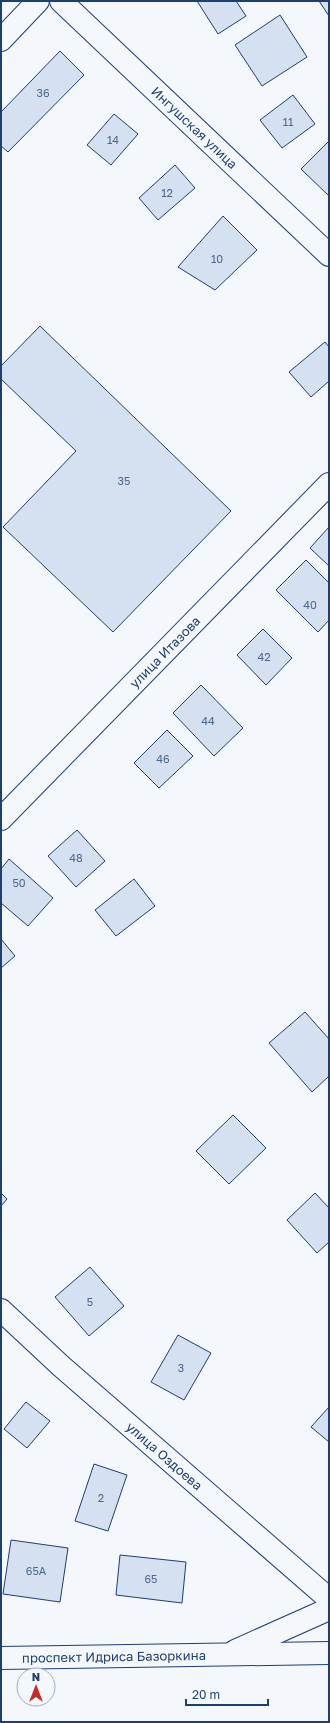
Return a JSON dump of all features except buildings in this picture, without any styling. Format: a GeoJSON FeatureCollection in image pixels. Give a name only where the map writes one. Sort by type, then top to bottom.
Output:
{"type":"FeatureCollection","features":[{"type":"Feature","properties":{"kind":"street"},"geometry":{"type":"LineString","coordinates":[[1,40],[38,1]]}},
{"type":"Feature","properties":{"kind":"street","name":"Ингушская улица"},"geometry":{"type":"LineString","coordinates":[[61,1],[329,255]]}},
{"type":"Feature","properties":{"kind":"street","name":"улица Итазова"},"geometry":{"type":"LineString","coordinates":[[1,819],[329,484]]}},
{"type":"Feature","properties":{"kind":"street","name":"улица Оздоева"},"geometry":{"type":"LineString","coordinates":[[1,1310],[61,1366],[329,1599]]}},
{"type":"Feature","properties":{"kind":"street","name":"проспект Идриса Базоркина"},"geometry":{"type":"LineString","coordinates":[[227,1655],[329,1609]]}},
{"type":"Feature","properties":{"kind":"street","name":"проспект Идриса Базоркина"},"geometry":{"type":"LineString","coordinates":[[1,1658],[329,1653]]}}]}
